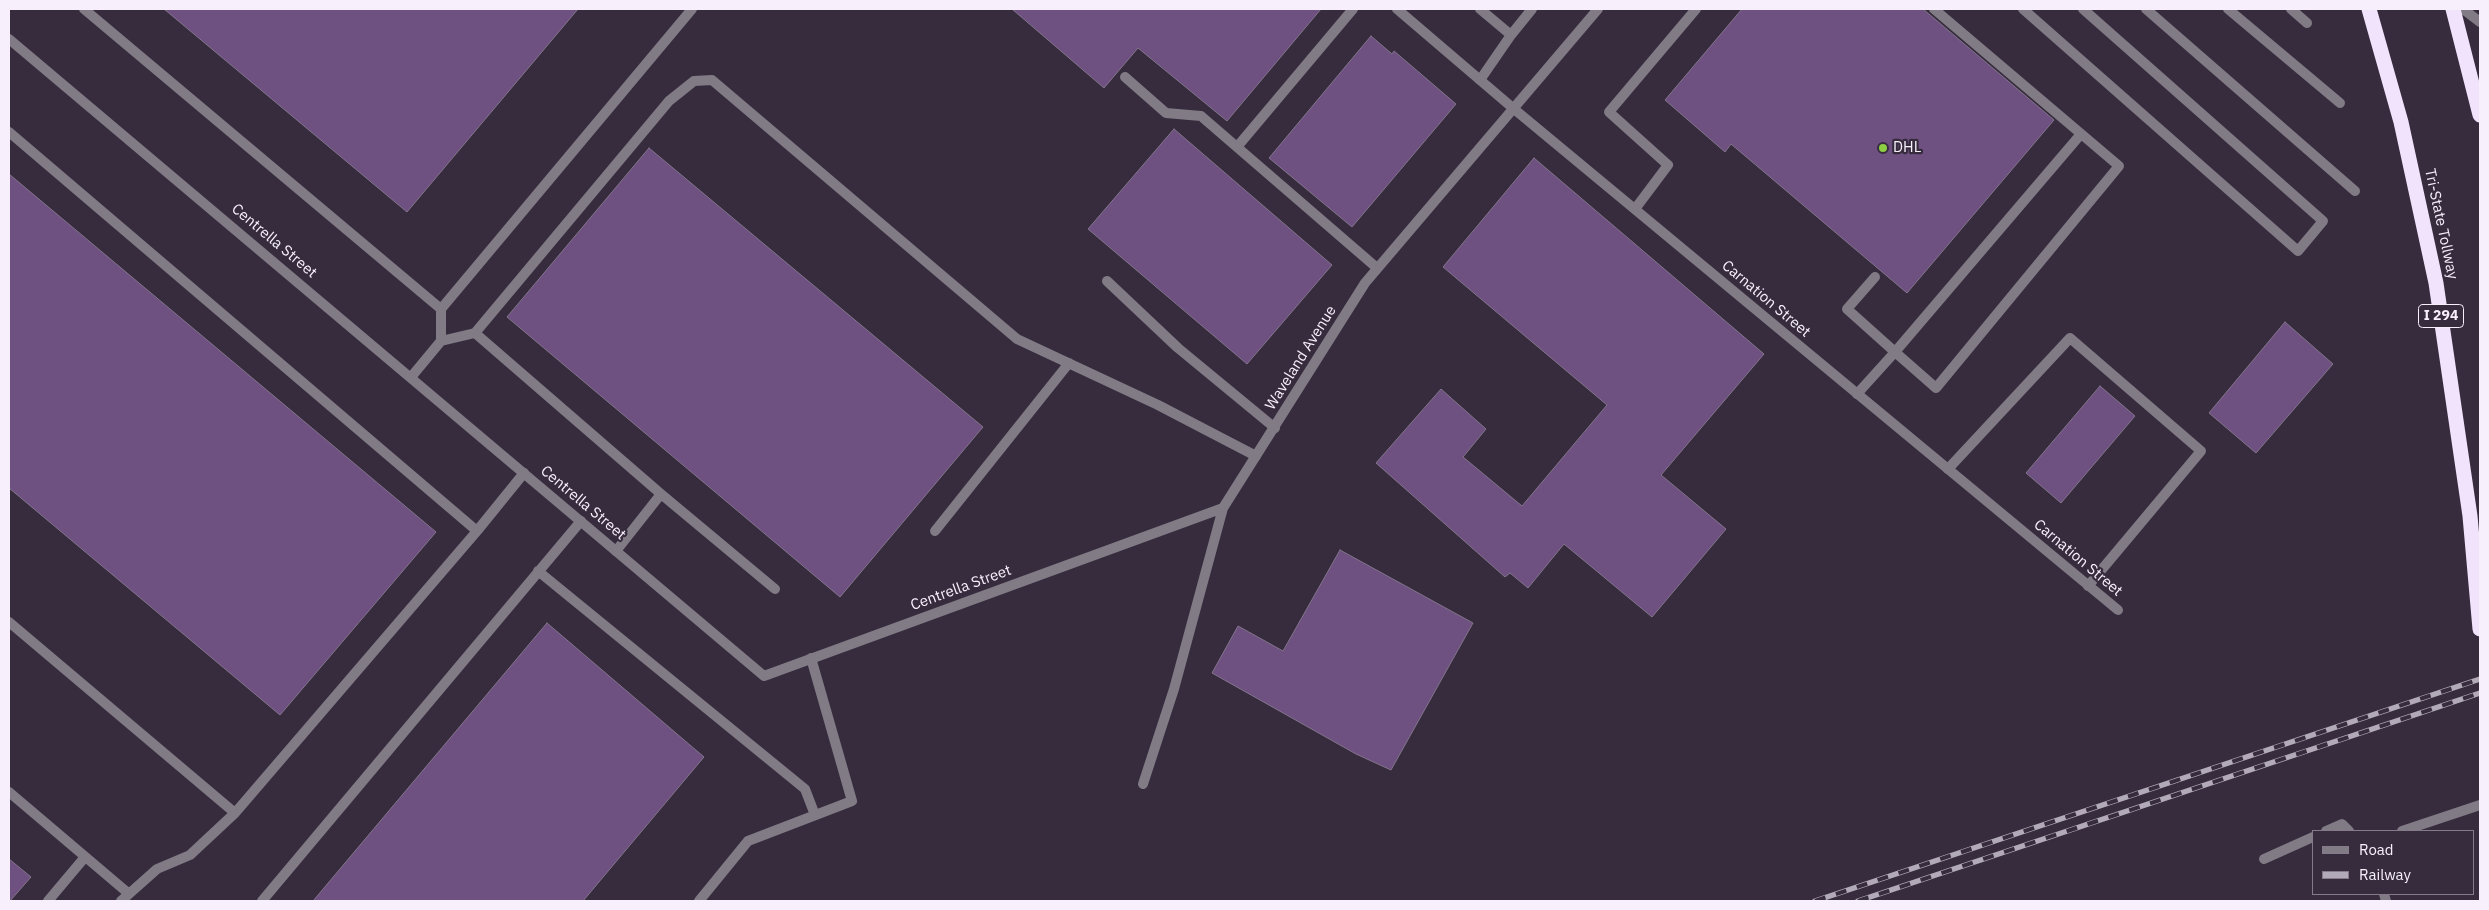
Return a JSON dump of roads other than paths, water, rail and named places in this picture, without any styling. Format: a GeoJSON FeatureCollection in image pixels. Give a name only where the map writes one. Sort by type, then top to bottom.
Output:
{"type":"FeatureCollection","features":[{"type":"Feature","properties":{"kind":"highway","name":"Tri-State Tollway"},"geometry":{"type":"LineString","coordinates":[[2369,9],[2401,122],[2436,283],[2470,516],[2480,629]]}},
{"type":"Feature","properties":{"kind":"highway"},"geometry":{"type":"LineString","coordinates":[[2453,9],[2480,115]]}},
{"type":"Feature","properties":{"kind":"street"},"geometry":{"type":"LineString","coordinates":[[84,9],[441,309]]}},
{"type":"Feature","properties":{"kind":"street"},"geometry":{"type":"LineString","coordinates":[[441,341],[441,309],[692,9]]}},
{"type":"Feature","properties":{"kind":"street"},"geometry":{"type":"LineString","coordinates":[[1237,148],[1353,9]]}},
{"type":"Feature","properties":{"kind":"street","name":"Carnation Street"},"geometry":{"type":"LineString","coordinates":[[1397,9],[1514,109],[2118,610]]}},
{"type":"Feature","properties":{"kind":"street"},"geometry":{"type":"LineString","coordinates":[[1480,9],[1511,35]]}},
{"type":"Feature","properties":{"kind":"street"},"geometry":{"type":"LineString","coordinates":[[1480,80],[1511,35],[1532,9]]}},
{"type":"Feature","properties":{"kind":"street","name":"Waveland Avenue"},"geometry":{"type":"LineString","coordinates":[[1143,784],[1174,688],[1223,508],[1365,283],[1598,9]]}},
{"type":"Feature","properties":{"kind":"street"},"geometry":{"type":"LineString","coordinates":[[1635,209],[1668,165],[1609,112],[1696,9]]}},
{"type":"Feature","properties":{"kind":"street"},"geometry":{"type":"LineString","coordinates":[[1875,277],[1848,309],[1936,388],[2118,166],[1934,9]]}},
{"type":"Feature","properties":{"kind":"street"},"geometry":{"type":"LineString","coordinates":[[2024,9],[2298,251],[2323,221],[2083,9]]}},
{"type":"Feature","properties":{"kind":"street"},"geometry":{"type":"LineString","coordinates":[[2146,9],[2354,191]]}},
{"type":"Feature","properties":{"kind":"street"},"geometry":{"type":"LineString","coordinates":[[2228,9],[2340,103]]}},
{"type":"Feature","properties":{"kind":"street"},"geometry":{"type":"LineString","coordinates":[[2291,9],[2306,23]]}},
{"type":"Feature","properties":{"kind":"street"},"geometry":{"type":"LineString","coordinates":[[2463,9],[2480,22]]}},
{"type":"Feature","properties":{"kind":"street","name":"Centrella Street"},"geometry":{"type":"LineString","coordinates":[[9,39],[412,376],[764,676],[1223,508]]}},
{"type":"Feature","properties":{"kind":"street"},"geometry":{"type":"LineString","coordinates":[[1125,77],[1166,114],[1201,116],[1377,268]]}},
{"type":"Feature","properties":{"kind":"street"},"geometry":{"type":"LineString","coordinates":[[412,376],[441,341],[475,333],[669,102],[694,81],[712,80],[1017,339],[1158,405],[1256,456]]}},
{"type":"Feature","properties":{"kind":"street"},"geometry":{"type":"LineString","coordinates":[[9,132],[477,531]]}},
{"type":"Feature","properties":{"kind":"street"},"geometry":{"type":"LineString","coordinates":[[1857,394],[2081,134]]}},
{"type":"Feature","properties":{"kind":"street"},"geometry":{"type":"LineString","coordinates":[[1107,281],[1178,348],[1275,428]]}},
{"type":"Feature","properties":{"kind":"street"},"geometry":{"type":"LineString","coordinates":[[475,333],[661,494],[775,589]]}},
{"type":"Feature","properties":{"kind":"street"},"geometry":{"type":"LineString","coordinates":[[1948,469],[2070,338],[2201,451],[2088,586]]}},
{"type":"Feature","properties":{"kind":"street"},"geometry":{"type":"LineString","coordinates":[[935,531],[1069,364]]}},
{"type":"Feature","properties":{"kind":"street"},"geometry":{"type":"LineString","coordinates":[[9,792],[85,857],[124,897],[157,869],[190,854],[235,814],[477,531],[524,473]]}},
{"type":"Feature","properties":{"kind":"street"},"geometry":{"type":"LineString","coordinates":[[616,551],[661,494]]}},
{"type":"Feature","properties":{"kind":"street"},"geometry":{"type":"LineString","coordinates":[[262,901],[581,521]]}},
{"type":"Feature","properties":{"kind":"street"},"geometry":{"type":"LineString","coordinates":[[538,571],[805,789],[815,815]]}},
{"type":"Feature","properties":{"kind":"street"},"geometry":{"type":"LineString","coordinates":[[9,622],[235,814]]}},
{"type":"Feature","properties":{"kind":"street"},"geometry":{"type":"LineString","coordinates":[[699,901],[748,841],[852,801],[811,658]]}},
{"type":"Feature","properties":{"kind":"street"},"geometry":{"type":"LineString","coordinates":[[2405,830],[2480,805]]}},
{"type":"Feature","properties":{"kind":"street"},"geometry":{"type":"LineString","coordinates":[[2328,830],[2342,824],[2348,830]]}},
{"type":"Feature","properties":{"kind":"street"},"geometry":{"type":"LineString","coordinates":[[2264,859],[2312,837]]}},
{"type":"Feature","properties":{"kind":"street"},"geometry":{"type":"LineString","coordinates":[[48,901],[85,857]]}},
{"type":"Feature","properties":{"kind":"railway"},"geometry":{"type":"LineString","coordinates":[[1815,901],[2480,679]]}},
{"type":"Feature","properties":{"kind":"railway"},"geometry":{"type":"LineString","coordinates":[[1858,901],[2480,693]]}},
{"type":"Feature","properties":{"kind":"place","name":"DHL"},"geometry":{"type":"Point","coordinates":[1883,148]}}]}
